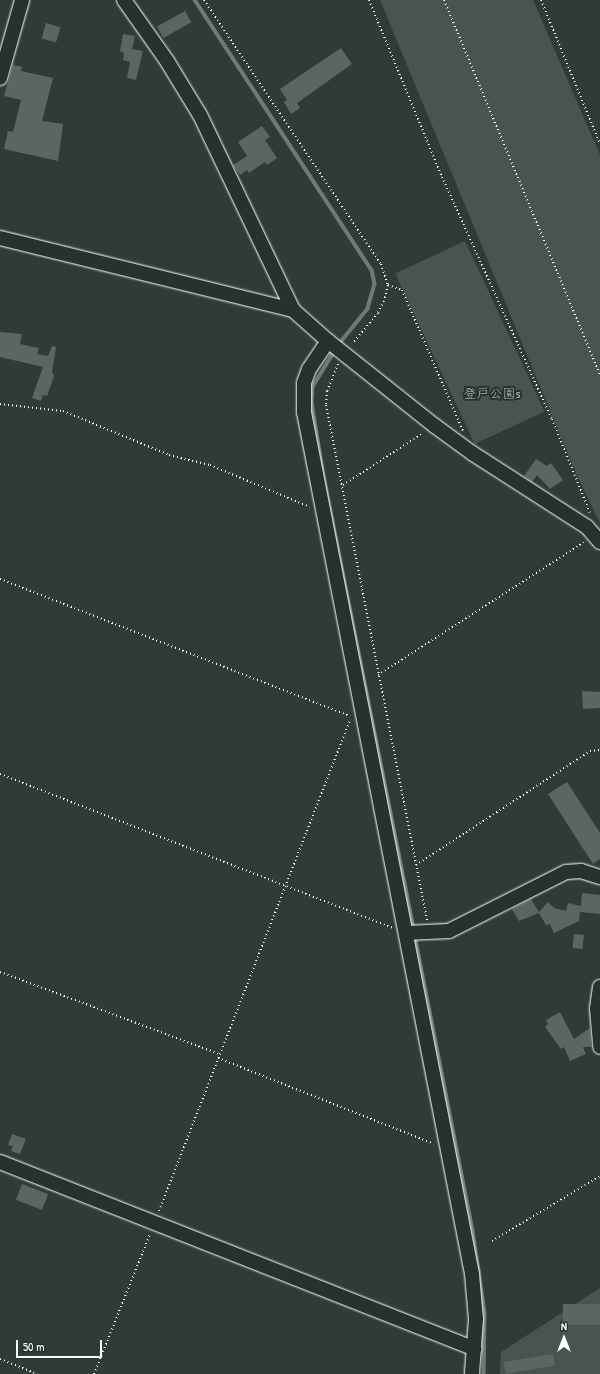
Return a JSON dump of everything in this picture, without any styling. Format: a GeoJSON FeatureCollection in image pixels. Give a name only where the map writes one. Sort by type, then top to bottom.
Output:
{"type":"FeatureCollection","features":[{"type":"Feature","properties":{"kind":"street"},"geometry":{"type":"LineString","coordinates":[[0,78],[22,0]]}},
{"type":"Feature","properties":{"kind":"street"},"geometry":{"type":"LineString","coordinates":[[124,0],[167,61],[200,115],[293,310],[328,341],[435,426],[598,538]]}},
{"type":"Feature","properties":{"kind":"street"},"geometry":{"type":"LineString","coordinates":[[0,238],[293,310]]}},
{"type":"Feature","properties":{"kind":"street"},"geometry":{"type":"LineString","coordinates":[[328,341],[310,369],[303,396],[323,513],[408,934],[447,1149],[472,1274],[475,1349],[472,1374]]}},
{"type":"Feature","properties":{"kind":"street"},"geometry":{"type":"LineString","coordinates":[[408,934],[449,932],[561,873],[582,871],[600,877]]}},
{"type":"Feature","properties":{"kind":"street"},"geometry":{"type":"LineString","coordinates":[[600,987],[597,1009],[600,1047]]}},
{"type":"Feature","properties":{"kind":"street"},"geometry":{"type":"LineString","coordinates":[[0,1162],[475,1349]]}},
{"type":"Feature","properties":{"kind":"path"},"geometry":{"type":"LineString","coordinates":[[204,0],[359,229],[381,264],[388,285],[378,313],[344,354],[332,375],[327,390],[326,405],[416,865],[428,934]]}},
{"type":"Feature","properties":{"kind":"path"},"geometry":{"type":"LineString","coordinates":[[369,0],[442,176],[552,419],[598,538],[378,675]]}},
{"type":"Feature","properties":{"kind":"path"},"geometry":{"type":"LineString","coordinates":[[444,0],[600,374]]}},
{"type":"Feature","properties":{"kind":"path"},"geometry":{"type":"LineString","coordinates":[[541,0],[600,144]]}},
{"type":"Feature","properties":{"kind":"path"},"geometry":{"type":"LineString","coordinates":[[388,285],[402,290],[464,434]]}},
{"type":"Feature","properties":{"kind":"path"},"geometry":{"type":"LineString","coordinates":[[0,404],[63,411],[169,455],[210,465],[323,513]]}},
{"type":"Feature","properties":{"kind":"path"},"geometry":{"type":"LineString","coordinates":[[342,485],[435,426]]}},
{"type":"Feature","properties":{"kind":"path"},"geometry":{"type":"LineString","coordinates":[[0,579],[352,717],[94,1374]]}},
{"type":"Feature","properties":{"kind":"path"},"geometry":{"type":"LineString","coordinates":[[416,865],[590,751],[600,750]]}},
{"type":"Feature","properties":{"kind":"path"},"geometry":{"type":"LineString","coordinates":[[0,774],[408,934]]}},
{"type":"Feature","properties":{"kind":"path"},"geometry":{"type":"LineString","coordinates":[[0,972],[220,1054]]}},
{"type":"Feature","properties":{"kind":"path"},"geometry":{"type":"LineString","coordinates":[[218,1058],[447,1149]]}},
{"type":"Feature","properties":{"kind":"path"},"geometry":{"type":"LineString","coordinates":[[492,1241],[600,1176]]}},
{"type":"Feature","properties":{"kind":"path"},"geometry":{"type":"LineString","coordinates":[[0,1359],[37,1374]]}},
{"type":"Feature","properties":{"kind":"green space"},"geometry":{"type":"Polygon","coordinates":[[[380,0],[533,0],[600,155],[600,523],[578,478],[380,0]]]}},
{"type":"Feature","properties":{"kind":"green space","name":"登戸公園s"},"geometry":{"type":"Polygon","coordinates":[[[465,241],[544,411],[475,444],[395,274],[465,241]]]}},
{"type":"Feature","properties":{"kind":"green space"},"geometry":{"type":"Polygon","coordinates":[[[600,1288],[600,1374],[500,1374],[501,1352],[600,1288]]]}},
{"type":"Feature","properties":{"kind":"building"},"geometry":{"type":"Polygon","coordinates":[[[185,11],[191,22],[163,38],[157,27],[185,11]]]}},
{"type":"Feature","properties":{"kind":"building"},"geometry":{"type":"Polygon","coordinates":[[[46,23],[60,27],[56,43],[42,38],[46,23]]]}},
{"type":"Feature","properties":{"kind":"building"},"geometry":{"type":"Polygon","coordinates":[[[123,34],[135,36],[132,49],[143,51],[136,80],[127,78],[130,62],[123,60],[124,53],[120,51],[123,34]]]}},
{"type":"Feature","properties":{"kind":"building"},"geometry":{"type":"Polygon","coordinates":[[[341,48],[352,64],[297,103],[300,108],[291,114],[284,102],[287,100],[280,89],[341,48]]]}},
{"type":"Feature","properties":{"kind":"building"},"geometry":{"type":"Polygon","coordinates":[[[13,65],[22,67],[21,71],[53,78],[42,121],[63,124],[58,161],[4,149],[8,131],[13,132],[21,100],[4,96],[13,65]]]}},
{"type":"Feature","properties":{"kind":"building"},"geometry":{"type":"Polygon","coordinates":[[[262,126],[270,137],[265,140],[277,158],[267,165],[265,162],[249,173],[247,170],[240,175],[233,165],[247,156],[238,142],[262,126]]]}},
{"type":"Feature","properties":{"kind":"building"},"geometry":{"type":"Polygon","coordinates":[[[0,332],[22,334],[20,344],[39,348],[37,354],[48,356],[52,346],[56,347],[52,372],[54,376],[47,396],[43,395],[41,401],[32,398],[43,367],[0,357],[0,332]]]}},
{"type":"Feature","properties":{"kind":"building"},"geometry":{"type":"Polygon","coordinates":[[[536,459],[547,466],[551,463],[563,480],[550,489],[537,475],[532,482],[524,476],[536,459]]]}},
{"type":"Feature","properties":{"kind":"building"},"geometry":{"type":"Polygon","coordinates":[[[582,691],[600,692],[600,708],[583,709],[582,691]]]}},
{"type":"Feature","properties":{"kind":"building"},"geometry":{"type":"Polygon","coordinates":[[[567,782],[600,833],[600,859],[593,864],[548,794],[567,782]]]}},
{"type":"Feature","properties":{"kind":"building"},"geometry":{"type":"Polygon","coordinates":[[[582,893],[600,895],[600,914],[580,912],[579,921],[554,933],[550,924],[546,925],[539,913],[519,921],[512,909],[531,899],[539,912],[548,902],[554,908],[566,911],[568,903],[581,906],[582,893]]]}},
{"type":"Feature","properties":{"kind":"building"},"geometry":{"type":"Polygon","coordinates":[[[574,934],[584,935],[582,949],[573,948],[574,934]]]}},
{"type":"Feature","properties":{"kind":"building"},"geometry":{"type":"Polygon","coordinates":[[[560,1012],[574,1039],[590,1028],[591,1047],[583,1047],[586,1054],[570,1061],[564,1047],[561,1049],[545,1027],[548,1024],[546,1020],[560,1012]]]}},
{"type":"Feature","properties":{"kind":"building"},"geometry":{"type":"Polygon","coordinates":[[[12,1134],[26,1139],[20,1154],[11,1151],[13,1146],[8,1145],[12,1134]]]}},
{"type":"Feature","properties":{"kind":"building"},"geometry":{"type":"Polygon","coordinates":[[[22,1184],[48,1194],[42,1210],[16,1200],[22,1184]]]}},
{"type":"Feature","properties":{"kind":"building"},"geometry":{"type":"Polygon","coordinates":[[[563,1304],[600,1304],[600,1325],[563,1325],[563,1304]]]}},
{"type":"Feature","properties":{"kind":"building"},"geometry":{"type":"Polygon","coordinates":[[[553,1354],[555,1366],[505,1374],[504,1362],[553,1354]]]}},
{"type":"Feature","properties":{"kind":"waterway"},"geometry":{"type":"LineString","coordinates":[[195,0],[372,270],[375,284],[368,309],[338,346]]}},
{"type":"Feature","properties":{"kind":"waterway"},"geometry":{"type":"LineString","coordinates":[[335,351],[313,387],[312,402],[324,478],[414,929]]}},
{"type":"Feature","properties":{"kind":"waterway"},"geometry":{"type":"LineString","coordinates":[[415,935],[473,1231],[485,1313],[484,1374]]}}]}
